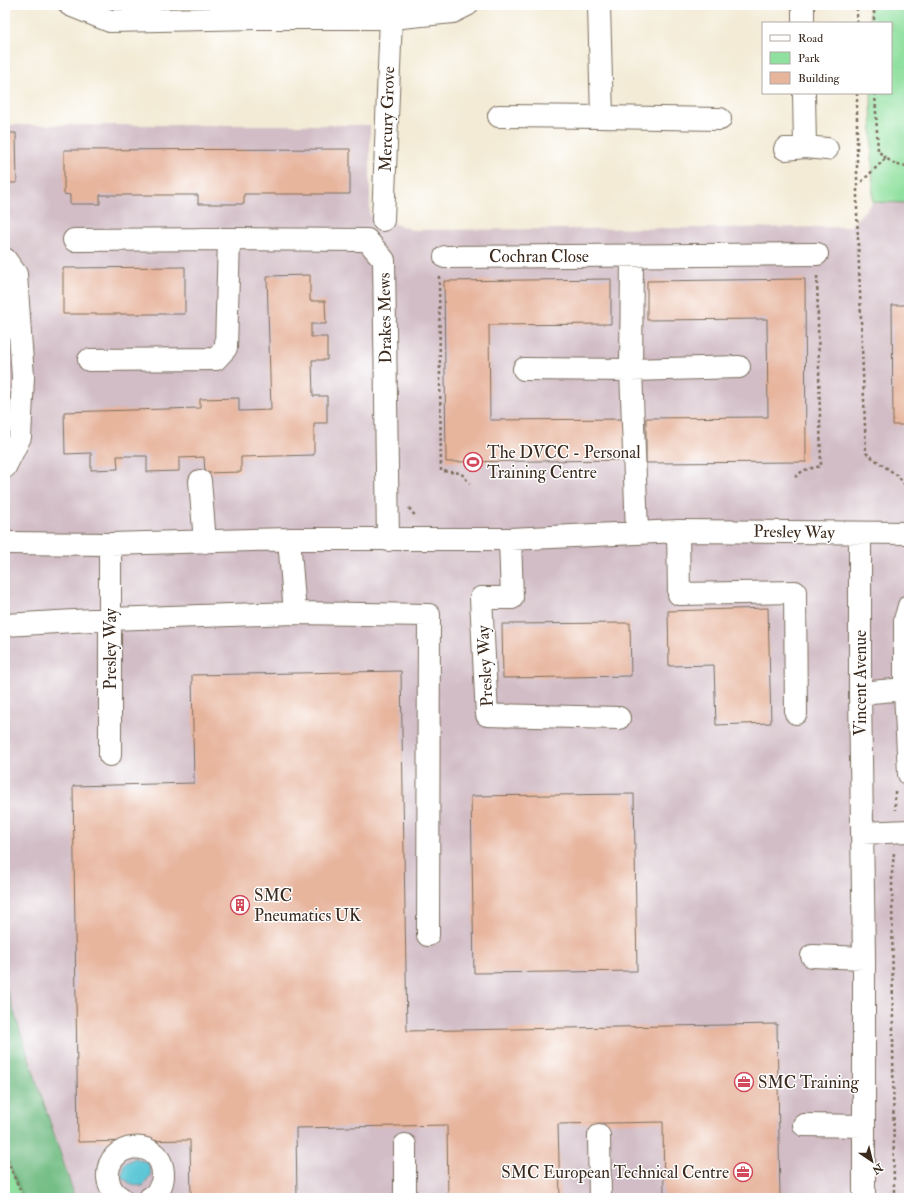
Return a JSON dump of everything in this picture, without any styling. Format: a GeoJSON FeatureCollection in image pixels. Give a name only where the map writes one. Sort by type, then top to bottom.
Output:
{"type":"FeatureCollection","features":[{"type":"Feature","properties":{"kind":"street"},"geometry":{"type":"LineString","coordinates":[[70,5],[110,21],[257,12],[391,18],[453,12],[467,5]]}},
{"type":"Feature","properties":{"kind":"street"},"geometry":{"type":"LineString","coordinates":[[599,5],[602,117]]}},
{"type":"Feature","properties":{"kind":"street"},"geometry":{"type":"LineString","coordinates":[[803,5],[803,22]]}},
{"type":"Feature","properties":{"kind":"street","name":"Mercury Grove"},"geometry":{"type":"LineString","coordinates":[[383,220],[391,18]]}},
{"type":"Feature","properties":{"kind":"street"},"geometry":{"type":"LineString","coordinates":[[804,94],[795,148],[827,149]]}},
{"type":"Feature","properties":{"kind":"street"},"geometry":{"type":"LineString","coordinates":[[499,116],[720,120]]}},
{"type":"Feature","properties":{"kind":"street"},"geometry":{"type":"LineString","coordinates":[[89,360],[216,359],[226,348],[229,239]]}},
{"type":"Feature","properties":{"kind":"street","name":"Drakes Mews"},"geometry":{"type":"LineString","coordinates":[[74,240],[368,240],[384,260],[388,540]]}},
{"type":"Feature","properties":{"kind":"street","name":"Cochran Close"},"geometry":{"type":"LineString","coordinates":[[445,257],[817,254]]}},
{"type":"Feature","properties":{"kind":"street"},"geometry":{"type":"LineString","coordinates":[[632,256],[630,370],[637,532]]}},
{"type":"Feature","properties":{"kind":"street"},"geometry":{"type":"LineString","coordinates":[[5,258],[16,274],[22,377],[20,437],[5,467]]}},
{"type":"Feature","properties":{"kind":"street"},"geometry":{"type":"LineString","coordinates":[[524,370],[630,370],[739,367]]}},
{"type":"Feature","properties":{"kind":"street"},"geometry":{"type":"LineString","coordinates":[[200,481],[205,542]]}},
{"type":"Feature","properties":{"kind":"street"},"geometry":{"type":"LineString","coordinates":[[678,531],[680,594],[795,592],[796,713]]}},
{"type":"Feature","properties":{"kind":"street","name":"Presley Way"},"geometry":{"type":"LineString","coordinates":[[5,543],[110,544],[289,540],[510,539],[678,531],[909,533]]}},
{"type":"Feature","properties":{"kind":"street","name":"Vincent Avenue"},"geometry":{"type":"LineString","coordinates":[[860,533],[860,693],[864,958],[864,1198]]}},
{"type":"Feature","properties":{"kind":"street","name":"Presley Way"},"geometry":{"type":"LineString","coordinates":[[510,539],[512,598],[481,598],[486,715],[620,718]]}},
{"type":"Feature","properties":{"kind":"street"},"geometry":{"type":"LineString","coordinates":[[289,540],[295,613]]}},
{"type":"Feature","properties":{"kind":"street","name":"Presley Way"},"geometry":{"type":"LineString","coordinates":[[110,544],[110,755]]}},
{"type":"Feature","properties":{"kind":"street"},"geometry":{"type":"LineString","coordinates":[[902,779],[905,691],[905,620],[909,606]]}},
{"type":"Feature","properties":{"kind":"street"},"geometry":{"type":"LineString","coordinates":[[5,625],[109,619],[295,613],[429,615],[428,935]]}},
{"type":"Feature","properties":{"kind":"street"},"geometry":{"type":"LineString","coordinates":[[860,693],[894,690],[905,691]]}},
{"type":"Feature","properties":{"kind":"street"},"geometry":{"type":"LineString","coordinates":[[862,833],[902,831]]}},
{"type":"Feature","properties":{"kind":"street"},"geometry":{"type":"LineString","coordinates":[[812,956],[864,958]]}},
{"type":"Feature","properties":{"kind":"street"},"geometry":{"type":"LineString","coordinates":[[804,1125],[864,1126]]}},
{"type":"Feature","properties":{"kind":"street"},"geometry":{"type":"LineString","coordinates":[[599,1136],[600,1198]]}},
{"type":"Feature","properties":{"kind":"street"},"geometry":{"type":"LineString","coordinates":[[405,1145],[405,1198]]}},
{"type":"Feature","properties":{"kind":"street"},"geometry":{"type":"LineString","coordinates":[[121,1198],[112,1190],[109,1182],[108,1173],[110,1163],[116,1155],[124,1149],[134,1147],[144,1148],[153,1153],[160,1160],[163,1170],[163,1180],[159,1189],[150,1198]]}},
{"type":"Feature","properties":{"kind":"path"},"geometry":{"type":"LineString","coordinates":[[857,5],[857,22]]}},
{"type":"Feature","properties":{"kind":"path"},"geometry":{"type":"LineString","coordinates":[[874,5],[874,22]]}},
{"type":"Feature","properties":{"kind":"path"},"geometry":{"type":"LineString","coordinates":[[857,94],[857,228],[866,453],[898,476],[909,490]]}},
{"type":"Feature","properties":{"kind":"path"},"geometry":{"type":"LineString","coordinates":[[875,94],[878,151],[896,165],[909,166]]}},
{"type":"Feature","properties":{"kind":"path"},"geometry":{"type":"LineString","coordinates":[[857,186],[886,158]]}},
{"type":"Feature","properties":{"kind":"path"},"geometry":{"type":"LineString","coordinates":[[795,477],[804,470],[821,466],[817,254]]}},
{"type":"Feature","properties":{"kind":"path"},"geometry":{"type":"LineString","coordinates":[[445,257],[439,277],[441,471],[461,473],[470,484]]}},
{"type":"Feature","properties":{"kind":"path"},"geometry":{"type":"LineString","coordinates":[[894,1198],[892,873],[902,831],[902,779]]}},
{"type":"Feature","properties":{"kind":"path"},"geometry":{"type":"LineString","coordinates":[[5,1154],[23,1198]]}},
{"type":"Feature","properties":{"kind":"shaded area"},"geometry":{"type":"Polygon","coordinates":[[[5,125],[370,125],[370,215],[412,230],[849,227],[873,202],[909,203],[909,1198],[75,1198],[5,985],[5,125]]]}},
{"type":"Feature","properties":{"kind":"green space"},"geometry":{"type":"Polygon","coordinates":[[[869,5],[909,5],[909,203],[873,202],[871,94],[892,94],[892,22],[870,22],[869,5]]]}},
{"type":"Feature","properties":{"kind":"green space"},"geometry":{"type":"Polygon","coordinates":[[[5,985],[75,1198],[23,1198],[5,1154],[5,985]]]}},
{"type":"Feature","properties":{"kind":"green space"},"geometry":{"type":"Polygon","coordinates":[[[5,1154],[23,1198],[5,1198],[5,1154]]]}},
{"type":"Feature","properties":{"kind":"water"},"geometry":{"type":"Polygon","coordinates":[[[135,1158],[148,1163],[151,1175],[143,1186],[132,1185],[122,1177],[124,1164],[135,1158]]]}},
{"type":"Feature","properties":{"kind":"building"},"geometry":{"type":"Polygon","coordinates":[[[5,133],[16,133],[17,183],[5,183],[5,133]]]}},
{"type":"Feature","properties":{"kind":"building"},"geometry":{"type":"Polygon","coordinates":[[[350,149],[350,194],[244,194],[244,204],[198,204],[198,195],[100,195],[100,204],[70,204],[70,195],[64,194],[64,150],[350,149]]]}},
{"type":"Feature","properties":{"kind":"building"},"geometry":{"type":"Polygon","coordinates":[[[185,267],[185,314],[63,314],[63,268],[185,267]]]}},
{"type":"Feature","properties":{"kind":"building"},"geometry":{"type":"Polygon","coordinates":[[[310,275],[310,301],[325,301],[326,324],[311,324],[311,337],[327,337],[327,360],[312,360],[313,396],[327,396],[327,423],[314,423],[314,455],[241,457],[241,472],[205,473],[204,457],[179,458],[179,471],[147,472],[147,456],[117,456],[118,469],[91,470],[91,453],[65,454],[64,412],[200,408],[200,399],[239,398],[239,411],[271,410],[267,276],[310,275]]]}},
{"type":"Feature","properties":{"kind":"building"},"geometry":{"type":"Polygon","coordinates":[[[611,279],[611,324],[489,325],[490,420],[631,419],[632,460],[446,462],[444,281],[611,279]]]}},
{"type":"Feature","properties":{"kind":"building"},"geometry":{"type":"Polygon","coordinates":[[[805,279],[806,462],[646,463],[646,418],[768,417],[767,319],[647,320],[647,281],[805,279]]]}},
{"type":"Feature","properties":{"kind":"building"},"geometry":{"type":"Polygon","coordinates":[[[892,305],[909,305],[909,425],[893,425],[892,305]]]}},
{"type":"Feature","properties":{"kind":"building"},"geometry":{"type":"Polygon","coordinates":[[[768,608],[771,723],[716,725],[714,665],[669,666],[668,611],[768,608]]]}},
{"type":"Feature","properties":{"kind":"building"},"geometry":{"type":"Polygon","coordinates":[[[630,623],[631,676],[503,678],[502,624],[630,623]]]}},
{"type":"Feature","properties":{"kind":"building","name":"SMC Pneumatics UK"},"geometry":{"type":"Polygon","coordinates":[[[401,671],[407,1031],[777,1024],[780,1198],[664,1198],[663,1122],[558,1124],[560,1198],[448,1198],[447,1125],[296,1128],[297,1198],[191,1198],[190,1140],[78,1142],[73,786],[194,783],[192,675],[401,671]]]}},
{"type":"Feature","properties":{"kind":"building"},"geometry":{"type":"Polygon","coordinates":[[[634,794],[637,971],[474,973],[471,796],[634,794]]]}},
{"type":"Feature","properties":{"kind":"place","name":"The DVCC - Personal Training Centre"},"geometry":{"type":"Point","coordinates":[473,462]}},
{"type":"Feature","properties":{"kind":"place","name":"SMC Pneumatics UK"},"geometry":{"type":"Point","coordinates":[240,905]}},
{"type":"Feature","properties":{"kind":"place","name":"SMC Training"},"geometry":{"type":"Point","coordinates":[744,1082]}},
{"type":"Feature","properties":{"kind":"place","name":"SMC European Technical Centre"},"geometry":{"type":"Point","coordinates":[743,1172]}}]}
